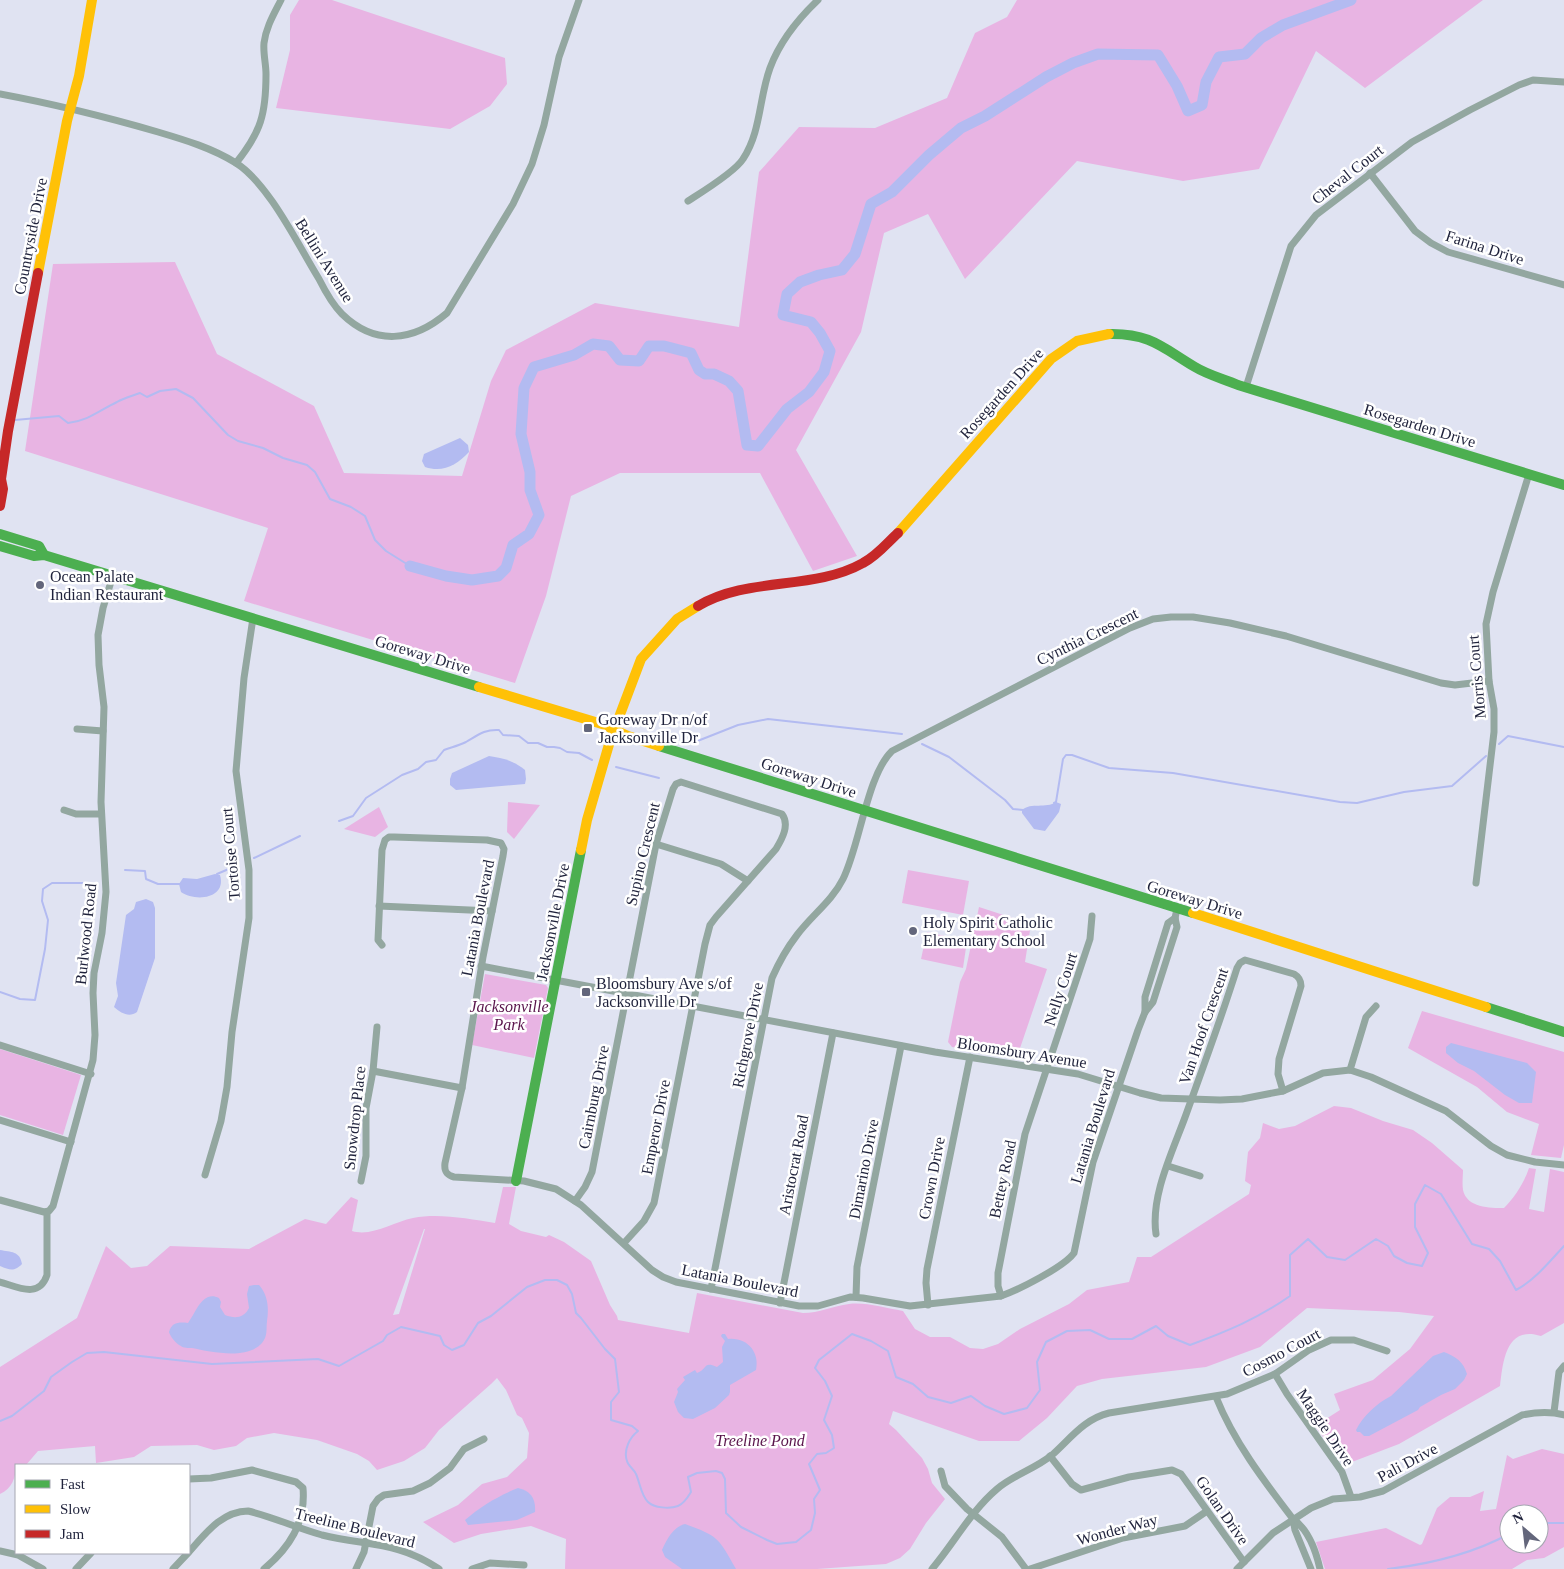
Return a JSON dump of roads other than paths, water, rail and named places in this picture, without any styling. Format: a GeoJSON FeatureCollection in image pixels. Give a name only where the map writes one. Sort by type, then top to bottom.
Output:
{"type":"FeatureCollection","features":[{"type":"Feature","properties":{"kind":"street","name":"Countryside Drive"},"geometry":{"type":"LineString","coordinates":[[0,506],[3,489],[1,479],[12,409],[67,121],[81,67],[92,0]]}},
{"type":"Feature","properties":{"kind":"street"},"geometry":{"type":"LineString","coordinates":[[236,163],[249,148],[261,126],[265,103],[264,44],[268,26],[281,0]]}},
{"type":"Feature","properties":{"kind":"street","name":"Bellini Avenue"},"geometry":{"type":"LineString","coordinates":[[0,94],[71,108],[189,142],[222,155],[236,163],[260,186],[270,200],[340,312],[353,323],[380,336],[416,334],[435,324],[447,314],[513,204],[532,164],[544,125],[559,57],[579,0]]}},
{"type":"Feature","properties":{"kind":"street"},"geometry":{"type":"LineString","coordinates":[[688,201],[708,189],[742,161],[751,144],[770,68],[785,39],[803,14],[818,0]]}},
{"type":"Feature","properties":{"kind":"street","name":"Cheval Court"},"geometry":{"type":"LineString","coordinates":[[1246,387],[1291,246],[1316,215],[1412,142],[1519,85],[1533,80],[1564,82]]}},
{"type":"Feature","properties":{"kind":"street","name":"Farina Drive"},"geometry":{"type":"LineString","coordinates":[[1370,173],[1415,231],[1431,243],[1448,252],[1564,285]]}},
{"type":"Feature","properties":{"kind":"street","name":"Rosegarden Drive"},"geometry":{"type":"LineString","coordinates":[[615,729],[640,659],[677,619],[694,607],[719,595],[735,590],[788,584],[841,573],[864,563],[902,529],[942,481],[1051,359],[1077,342],[1110,334],[1140,336],[1168,349],[1196,368],[1246,387],[1564,485]]}},
{"type":"Feature","properties":{"kind":"street","name":"Morris Court"},"geometry":{"type":"LineString","coordinates":[[1476,883],[1494,732],[1494,710],[1486,624],[1493,592],[1529,474]]}},
{"type":"Feature","properties":{"kind":"street","name":"Goreway Drive"},"geometry":{"type":"LineString","coordinates":[[0,534],[39,546],[44,555]]}},
{"type":"Feature","properties":{"kind":"street","name":"Goreway Drive"},"geometry":{"type":"LineString","coordinates":[[0,546],[34,556],[44,555],[602,724],[637,738],[1176,913],[1564,1032]]}},
{"type":"Feature","properties":{"kind":"street","name":"Burlwood Road"},"geometry":{"type":"LineString","coordinates":[[47,1212],[53,1206],[91,1074],[95,1036],[92,1005],[106,892],[101,814],[104,694],[99,664],[98,635],[102,608],[113,576]]}},
{"type":"Feature","properties":{"kind":"street","name":"Cynthia Crescent"},"geometry":{"type":"LineString","coordinates":[[866,811],[882,765],[892,751],[1130,628],[1153,619],[1193,617],[1230,623],[1286,636],[1441,683],[1455,685],[1490,681]]}},
{"type":"Feature","properties":{"kind":"street","name":"Tortoise Court"},"geometry":{"type":"LineString","coordinates":[[205,1175],[221,1121],[227,1086],[232,1032],[249,918],[248,870],[236,771],[244,678],[253,618]]}},
{"type":"Feature","properties":{"kind":"street"},"geometry":{"type":"LineString","coordinates":[[77,729],[103,731]]}},
{"type":"Feature","properties":{"kind":"street","name":"Jacksonville Drive"},"geometry":{"type":"LineString","coordinates":[[516,1181],[587,820],[615,729]]}},
{"type":"Feature","properties":{"kind":"street","name":"Supino Crescent"},"geometry":{"type":"LineString","coordinates":[[627,994],[656,844],[672,789],[681,782],[782,814],[786,820],[781,841],[772,855],[710,925],[704,944],[693,1006]]}},
{"type":"Feature","properties":{"kind":"street"},"geometry":{"type":"LineString","coordinates":[[64,810],[76,814],[101,814]]}},
{"type":"Feature","properties":{"kind":"street","name":"Richgrove Drive"},"geometry":{"type":"LineString","coordinates":[[711,1289],[772,978],[779,962],[798,934],[831,898],[842,880],[851,862],[866,811]]}},
{"type":"Feature","properties":{"kind":"street","name":"Latania Boulevard"},"geometry":{"type":"LineString","coordinates":[[379,906],[383,845],[389,837],[487,840],[501,843],[504,849],[481,966],[462,1088],[445,1163],[446,1172],[454,1177],[516,1181],[551,1187],[562,1192],[575,1201],[652,1270],[676,1282],[809,1307],[856,1297],[910,1306],[1001,1296],[1012,1292],[1067,1260],[1074,1253],[1093,1162],[1145,1012],[1153,1002],[1177,927],[1176,913]]}},
{"type":"Feature","properties":{"kind":"street"},"geometry":{"type":"LineString","coordinates":[[656,844],[721,864],[748,881]]}},
{"type":"Feature","properties":{"kind":"street"},"geometry":{"type":"LineString","coordinates":[[382,945],[378,940],[379,906],[492,911]]}},
{"type":"Feature","properties":{"kind":"street","name":"Nelly Court"},"geometry":{"type":"LineString","coordinates":[[1047,1069],[1090,939],[1092,916]]}},
{"type":"Feature","properties":{"kind":"street","name":"Van Hoof Crescent"},"geometry":{"type":"LineString","coordinates":[[1192,1099],[1220,1023],[1237,968],[1245,960],[1294,974],[1301,982],[1279,1059],[1278,1074],[1283,1091]]}},
{"type":"Feature","properties":{"kind":"street","name":"Bloomsbury Avenue"},"geometry":{"type":"LineString","coordinates":[[481,966],[901,1046],[1078,1074],[1155,1097],[1236,1099],[1283,1091],[1323,1073],[1350,1070],[1371,1077],[1446,1111],[1491,1146],[1507,1155],[1564,1165]]}},
{"type":"Feature","properties":{"kind":"street","name":"Cairnburg Drive"},"geometry":{"type":"LineString","coordinates":[[575,1201],[585,1187],[592,1172],[627,994]]}},
{"type":"Feature","properties":{"kind":"street","name":"Emperor Drive"},"geometry":{"type":"LineString","coordinates":[[624,1244],[644,1221],[654,1203],[693,1006]]}},
{"type":"Feature","properties":{"kind":"street"},"geometry":{"type":"LineString","coordinates":[[1350,1070],[1366,1017],[1376,1006]]}},
{"type":"Feature","properties":{"kind":"street","name":"Snowdrop Place"},"geometry":{"type":"LineString","coordinates":[[360,1181],[366,1156],[366,1108],[376,1027]]}},
{"type":"Feature","properties":{"kind":"street","name":"Aristocrat Road"},"geometry":{"type":"LineString","coordinates":[[780,1303],[834,1033]]}},
{"type":"Feature","properties":{"kind":"street"},"geometry":{"type":"LineString","coordinates":[[0,1045],[91,1074]]}},
{"type":"Feature","properties":{"kind":"street","name":"Dimarino Drive"},"geometry":{"type":"LineString","coordinates":[[856,1297],[858,1267],[901,1046]]}},
{"type":"Feature","properties":{"kind":"street","name":"Crown Drive"},"geometry":{"type":"LineString","coordinates":[[928,1305],[926,1283],[928,1269],[970,1057]]}},
{"type":"Feature","properties":{"kind":"street","name":"Bettey Road"},"geometry":{"type":"LineString","coordinates":[[1001,1296],[997,1276],[1025,1134],[1047,1069]]}},
{"type":"Feature","properties":{"kind":"street"},"geometry":{"type":"LineString","coordinates":[[372,1071],[462,1088]]}},
{"type":"Feature","properties":{"kind":"street"},"geometry":{"type":"LineString","coordinates":[[1156,1234],[1154,1220],[1161,1184],[1192,1099]]}},
{"type":"Feature","properties":{"kind":"street"},"geometry":{"type":"LineString","coordinates":[[0,1120],[71,1142]]}},
{"type":"Feature","properties":{"kind":"street"},"geometry":{"type":"LineString","coordinates":[[1168,1166],[1200,1176]]}},
{"type":"Feature","properties":{"kind":"street"},"geometry":{"type":"LineString","coordinates":[[0,1200],[38,1212],[47,1212],[47,1275],[45,1282],[34,1290],[27,1290],[0,1282]]}},
{"type":"Feature","properties":{"kind":"street","name":"Cosmo Court"},"geometry":{"type":"LineString","coordinates":[[1216,1397],[1275,1374],[1309,1350],[1331,1340],[1354,1340],[1387,1351]]}},
{"type":"Feature","properties":{"kind":"street"},"geometry":{"type":"LineString","coordinates":[[1554,1412],[1559,1372],[1564,1366]]}},
{"type":"Feature","properties":{"kind":"street","name":"Maggie Drive"},"geometry":{"type":"LineString","coordinates":[[1275,1374],[1342,1472],[1351,1498]]}},
{"type":"Feature","properties":{"kind":"street"},"geometry":{"type":"LineString","coordinates":[[932,1569],[949,1550],[985,1500],[1001,1485],[1050,1456],[1082,1426],[1101,1415],[1216,1397],[1224,1418],[1237,1441],[1293,1519],[1302,1525],[1311,1542],[1320,1569]]}},
{"type":"Feature","properties":{"kind":"street","name":"Pali Drive"},"geometry":{"type":"LineString","coordinates":[[1237,1569],[1267,1538],[1293,1519],[1324,1502],[1374,1494],[1392,1487],[1515,1418],[1529,1414],[1554,1412],[1564,1415]]}},
{"type":"Feature","properties":{"kind":"street"},"geometry":{"type":"LineString","coordinates":[[356,1569],[362,1558],[374,1506],[378,1499],[384,1495],[413,1491],[430,1483],[450,1468],[464,1449],[484,1439]]}},
{"type":"Feature","properties":{"kind":"street","name":"Golan Drive"},"geometry":{"type":"LineString","coordinates":[[1050,1456],[1075,1488],[1081,1490],[1143,1474],[1177,1471],[1244,1562]]}},
{"type":"Feature","properties":{"kind":"street"},"geometry":{"type":"LineString","coordinates":[[190,1479],[225,1476],[252,1470],[296,1482],[303,1488],[294,1536],[288,1545],[264,1569]]}},
{"type":"Feature","properties":{"kind":"street"},"geometry":{"type":"LineString","coordinates":[[941,1471],[945,1486],[974,1514],[1002,1537],[1026,1569]]}},
{"type":"Feature","properties":{"kind":"street","name":"Wonder Way"},"geometry":{"type":"LineString","coordinates":[[1030,1569],[1135,1535],[1185,1526],[1207,1511]]}},
{"type":"Feature","properties":{"kind":"street","name":"Treeline Boulevard"},"geometry":{"type":"LineString","coordinates":[[190,1550],[224,1518],[237,1512],[254,1513],[324,1535],[404,1551],[439,1569]]}},
{"type":"Feature","properties":{"kind":"street"},"geometry":{"type":"LineString","coordinates":[[1293,1519],[1295,1530],[1311,1569]]}},
{"type":"Feature","properties":{"kind":"street"},"geometry":{"type":"LineString","coordinates":[[0,1551],[15,1554]]}},
{"type":"Feature","properties":{"kind":"street"},"geometry":{"type":"LineString","coordinates":[[18,1554],[42,1569]]}},
{"type":"Feature","properties":{"kind":"street"},"geometry":{"type":"LineString","coordinates":[[76,1569],[90,1554]]}},
{"type":"Feature","properties":{"kind":"street","name":"Treeline Boulevard"},"geometry":{"type":"LineString","coordinates":[[173,1569],[186,1554]]}},
{"type":"Feature","properties":{"kind":"street"},"geometry":{"type":"LineString","coordinates":[[472,1569],[490,1563],[524,1565]]}},
{"type":"Feature","properties":{"kind":"water"},"geometry":{"type":"Polygon","coordinates":[[[460,438],[468,445],[469,452],[460,461],[444,468],[432,469],[425,467],[422,461],[424,454],[460,438]]]}},
{"type":"Feature","properties":{"kind":"water"},"geometry":{"type":"Polygon","coordinates":[[[489,756],[508,760],[525,770],[525,784],[456,790],[450,785],[452,773],[489,756]]]}},
{"type":"Feature","properties":{"kind":"water"},"geometry":{"type":"Polygon","coordinates":[[[1056,802],[1061,804],[1059,812],[1045,831],[1034,829],[1022,813],[1022,810],[1030,806],[1048,805],[1056,802]]]}},
{"type":"Feature","properties":{"kind":"water"},"geometry":{"type":"Polygon","coordinates":[[[215,874],[220,875],[221,883],[219,889],[214,894],[194,897],[181,892],[179,884],[183,878],[197,879],[215,874]]]}},
{"type":"Feature","properties":{"kind":"water"},"geometry":{"type":"Polygon","coordinates":[[[146,899],[153,902],[155,908],[155,958],[137,1012],[128,1015],[114,1007],[118,996],[116,983],[126,915],[134,909],[136,902],[146,899]]]}},
{"type":"Feature","properties":{"kind":"water"},"geometry":{"type":"Polygon","coordinates":[[[1451,1043],[1527,1063],[1536,1072],[1532,1103],[1519,1103],[1505,1095],[1474,1071],[1458,1063],[1446,1053],[1446,1047],[1451,1043]]]}},
{"type":"Feature","properties":{"kind":"water"},"geometry":{"type":"Polygon","coordinates":[[[0,1250],[17,1254],[22,1264],[12,1270],[0,1266],[0,1250]]]}},
{"type":"Feature","properties":{"kind":"water"},"geometry":{"type":"Polygon","coordinates":[[[259,1285],[264,1293],[268,1311],[265,1338],[255,1348],[247,1352],[228,1353],[185,1348],[175,1342],[171,1336],[169,1332],[172,1326],[179,1323],[188,1323],[200,1304],[208,1297],[219,1298],[221,1302],[220,1307],[225,1315],[232,1317],[242,1316],[249,1308],[247,1294],[249,1286],[259,1285]]]}},
{"type":"Feature","properties":{"kind":"water"},"geometry":{"type":"Polygon","coordinates":[[[725,1334],[728,1339],[741,1340],[751,1347],[756,1357],[756,1370],[730,1385],[729,1395],[715,1408],[693,1419],[684,1418],[678,1412],[674,1402],[678,1392],[677,1389],[685,1380],[683,1377],[695,1370],[697,1373],[707,1365],[717,1367],[723,1362],[722,1347],[725,1341],[721,1336],[725,1334]]]}},
{"type":"Feature","properties":{"kind":"water"},"geometry":{"type":"Polygon","coordinates":[[[1444,1352],[1458,1360],[1467,1374],[1455,1389],[1369,1436],[1364,1436],[1357,1432],[1356,1430],[1362,1420],[1371,1410],[1391,1396],[1433,1356],[1444,1352]]]}},
{"type":"Feature","properties":{"kind":"water"},"geometry":{"type":"Polygon","coordinates":[[[518,1488],[532,1496],[535,1503],[535,1512],[517,1520],[468,1525],[465,1520],[477,1510],[518,1488]]]}},
{"type":"Feature","properties":{"kind":"water"},"geometry":{"type":"Polygon","coordinates":[[[685,1524],[705,1532],[717,1540],[736,1569],[682,1569],[665,1557],[662,1550],[668,1538],[677,1528],[685,1524]]]}},
{"type":"Feature","properties":{"kind":"waterway"},"geometry":{"type":"LineString","coordinates":[[410,566],[446,576],[472,580],[498,576],[506,568],[513,545],[529,534],[539,515],[530,490],[530,472],[521,434],[524,388],[534,367],[574,355],[593,344],[609,346],[620,360],[639,361],[649,346],[664,346],[691,353],[699,370],[705,374],[714,374],[729,381],[738,391],[747,445],[758,446],[787,409],[809,392],[824,372],[830,351],[811,322],[783,315],[787,294],[800,282],[819,275],[842,270],[855,254],[871,204],[892,192],[929,155],[961,128],[985,116],[1046,77],[1073,63],[1098,54],[1158,55],[1177,86],[1188,111],[1202,105],[1206,82],[1219,57],[1245,54],[1261,38],[1283,25],[1351,0]]}},
{"type":"Feature","properties":{"kind":"waterway"},"geometry":{"type":"LineString","coordinates":[[15,420],[59,416],[68,423],[75,422],[88,418],[122,399],[140,393],[147,397],[160,391],[176,389],[193,398],[228,435],[238,441],[263,448],[283,458],[307,465],[315,472],[330,499],[351,507],[365,516],[375,540],[386,551],[410,566]]}},
{"type":"Feature","properties":{"kind":"waterway"},"geometry":{"type":"LineString","coordinates":[[695,742],[738,725],[768,719],[902,734]]}},
{"type":"Feature","properties":{"kind":"waterway"},"geometry":{"type":"LineString","coordinates":[[339,821],[353,816],[366,798],[402,775],[418,769],[426,762],[436,760],[444,750],[490,730],[499,730],[503,735],[519,736],[528,743],[538,743],[547,747],[560,748],[567,752],[579,753],[592,760]]}},
{"type":"Feature","properties":{"kind":"waterway"},"geometry":{"type":"LineString","coordinates":[[1499,744],[1508,736],[1564,747]]}},
{"type":"Feature","properties":{"kind":"waterway"},"geometry":{"type":"LineString","coordinates":[[922,744],[949,757],[1005,800],[1013,809],[1023,810]]}},
{"type":"Feature","properties":{"kind":"waterway"},"geometry":{"type":"LineString","coordinates":[[1054,803],[1056,802],[1063,759],[1066,755],[1072,755],[1109,768],[1173,773],[1340,802],[1357,803],[1404,792],[1452,786],[1486,756]]}},
{"type":"Feature","properties":{"kind":"waterway"},"geometry":{"type":"LineString","coordinates":[[616,767],[659,778]]}},
{"type":"Feature","properties":{"kind":"waterway"},"geometry":{"type":"LineString","coordinates":[[254,858],[300,836]]}},
{"type":"Feature","properties":{"kind":"waterway"},"geometry":{"type":"LineString","coordinates":[[217,874],[238,865]]}},
{"type":"Feature","properties":{"kind":"waterway"},"geometry":{"type":"LineString","coordinates":[[125,870],[145,871],[146,879],[158,884],[181,884]]}},
{"type":"Feature","properties":{"kind":"waterway"},"geometry":{"type":"LineString","coordinates":[[0,992],[20,999],[35,1000],[45,949],[48,920],[42,901],[43,889],[52,883],[84,883]]}},
{"type":"Feature","properties":{"kind":"waterway"},"geometry":{"type":"LineString","coordinates":[[0,1421],[12,1416],[44,1391],[51,1377],[87,1353],[104,1352],[212,1364],[318,1359],[339,1366],[383,1341],[387,1335],[401,1327],[440,1336],[444,1345],[452,1350],[464,1345],[478,1323],[491,1316],[527,1287],[545,1280],[557,1280],[567,1285],[572,1294],[576,1313],[615,1359],[619,1392],[611,1402],[611,1420],[632,1426],[638,1431],[628,1444],[626,1457],[636,1474],[642,1492],[648,1502],[654,1506],[678,1506],[684,1502],[691,1492],[688,1477],[697,1473],[716,1471],[722,1473],[725,1479],[726,1513],[741,1527],[777,1544],[796,1542],[811,1530],[815,1513],[814,1499],[820,1490],[809,1464],[817,1454],[826,1453],[834,1448],[832,1435],[824,1420],[832,1396],[825,1381],[815,1368],[819,1360],[852,1334],[871,1341],[888,1351],[896,1377],[913,1384],[928,1397],[951,1403],[971,1396],[985,1406],[1004,1414],[1027,1408],[1040,1390],[1037,1362],[1046,1342],[1067,1331],[1090,1330],[1109,1339],[1132,1339],[1156,1326],[1168,1336],[1190,1345],[1254,1318],[1290,1296],[1290,1255],[1308,1239],[1327,1257],[1345,1260],[1376,1239],[1388,1246],[1394,1256],[1407,1263],[1422,1266],[1428,1253],[1415,1227],[1415,1204],[1425,1185],[1441,1194],[1472,1244],[1489,1249],[1500,1261],[1516,1290],[1536,1276],[1564,1246]]}},
{"type":"Feature","properties":{"kind":"waterway"},"geometry":{"type":"LineString","coordinates":[[1549,1523],[1564,1523]]}},
{"type":"Feature","properties":{"kind":"waterway"},"geometry":{"type":"LineString","coordinates":[[1388,1569],[1466,1553],[1499,1539]]}},
{"type":"Feature","properties":{"kind":"place","name":"Ocean Palate Indian Restaurant"},"geometry":{"type":"Point","coordinates":[40,585]}},
{"type":"Feature","properties":{"kind":"place","name":"Goreway Dr n/of Jacksonville Dr"},"geometry":{"type":"Point","coordinates":[588,728]}},
{"type":"Feature","properties":{"kind":"place","name":"Holy Spirit Catholic Elementary School"},"geometry":{"type":"Point","coordinates":[913,931]}},
{"type":"Feature","properties":{"kind":"place","name":"Bloomsbury Ave s/of Jacksonville Dr"},"geometry":{"type":"Point","coordinates":[586,992]}},
{"type":"Feature","properties":{"kind":"park label","name":"Jacksonville Park"},"geometry":{"type":"Point","coordinates":[509,1015]}},
{"type":"Feature","properties":{"kind":"park label","name":"Treeline Pond"},"geometry":{"type":"Point","coordinates":[760,1440]}}]}
